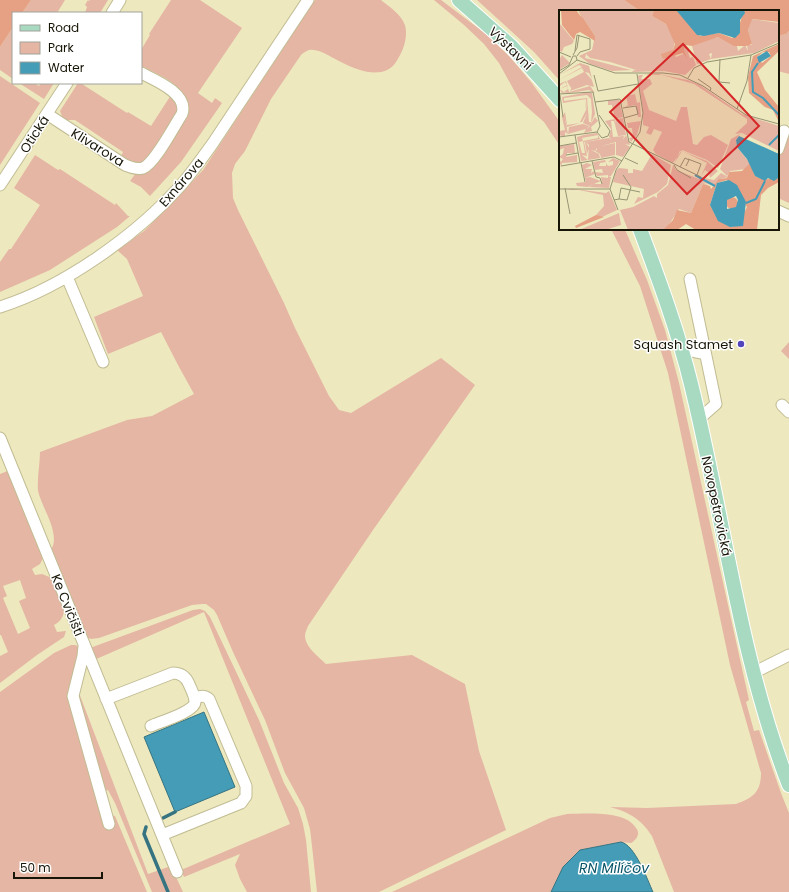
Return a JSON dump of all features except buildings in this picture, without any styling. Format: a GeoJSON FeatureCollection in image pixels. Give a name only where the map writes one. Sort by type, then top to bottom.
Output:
{"type":"FeatureCollection","features":[{"type":"Feature","properties":{"kind":"main road","name":"Výstavní"},"geometry":{"type":"LineString","coordinates":[[459,0],[511,46],[559,99]]}},
{"type":"Feature","properties":{"kind":"main road","name":"Novopetrovická"},"geometry":{"type":"LineString","coordinates":[[640,230],[682,349],[699,419],[753,673],[776,752],[789,784]]}},
{"type":"Feature","properties":{"kind":"street"},"geometry":{"type":"LineString","coordinates":[[113,12],[120,0]]}},
{"type":"Feature","properties":{"kind":"street","name":"Exnárova"},"geometry":{"type":"LineString","coordinates":[[0,307],[22,299],[67,277],[112,246],[160,206],[182,184],[213,143],[308,0]]}},
{"type":"Feature","properties":{"kind":"street","name":"Klivarova"},"geometry":{"type":"LineString","coordinates":[[47,114],[125,165],[135,169],[143,168],[152,160],[182,114],[183,106],[180,98],[176,94],[156,80],[142,73]]}},
{"type":"Feature","properties":{"kind":"street","name":"Otická"},"geometry":{"type":"LineString","coordinates":[[0,185],[66,84]]}},
{"type":"Feature","properties":{"kind":"street"},"geometry":{"type":"LineString","coordinates":[[779,146],[784,131]]}},
{"type":"Feature","properties":{"kind":"street"},"geometry":{"type":"LineString","coordinates":[[779,212],[789,216]]}},
{"type":"Feature","properties":{"kind":"street"},"geometry":{"type":"LineString","coordinates":[[67,277],[103,362]]}},
{"type":"Feature","properties":{"kind":"street"},"geometry":{"type":"LineString","coordinates":[[690,279],[716,404],[699,419]]}},
{"type":"Feature","properties":{"kind":"street"},"geometry":{"type":"LineString","coordinates":[[682,349],[705,354]]}},
{"type":"Feature","properties":{"kind":"street","name":"Ke Cvičišti"},"geometry":{"type":"LineString","coordinates":[[0,438],[84,645],[83,656],[73,696],[109,824]]}},
{"type":"Feature","properties":{"kind":"street"},"geometry":{"type":"LineString","coordinates":[[84,645],[177,872]]}},
{"type":"Feature","properties":{"kind":"street"},"geometry":{"type":"LineString","coordinates":[[753,673],[789,655]]}},
{"type":"Feature","properties":{"kind":"street"},"geometry":{"type":"LineString","coordinates":[[106,698],[173,673],[183,675],[187,680],[196,703],[192,709],[151,726]]}},
{"type":"Feature","properties":{"kind":"street"},"geometry":{"type":"LineString","coordinates":[[162,835],[241,802],[246,796],[246,786],[209,699],[206,696],[195,698]]}},
{"type":"Feature","properties":{"kind":"green space"},"geometry":{"type":"Polygon","coordinates":[[[31,0],[65,0],[58,12],[23,12],[31,0]]]}},
{"type":"Feature","properties":{"kind":"green space"},"geometry":{"type":"Polygon","coordinates":[[[88,0],[108,0],[101,12],[85,12],[87,7],[85,5],[88,0]]]}},
{"type":"Feature","properties":{"kind":"green space"},"geometry":{"type":"Polygon","coordinates":[[[171,0],[200,0],[242,28],[198,93],[212,103],[215,98],[222,103],[181,162],[150,196],[141,187],[130,181],[187,114],[188,105],[180,90],[173,84],[165,78],[142,66],[142,48],[150,35],[149,34],[171,0]]]}},
{"type":"Feature","properties":{"kind":"green space"},"geometry":{"type":"Polygon","coordinates":[[[315,0],[381,0],[398,14],[404,23],[406,28],[406,37],[402,52],[391,68],[378,72],[356,69],[318,51],[309,50],[302,54],[271,99],[245,151],[235,164],[232,173],[233,198],[329,396],[339,410],[351,413],[441,358],[475,385],[373,530],[308,626],[305,633],[307,644],[326,664],[412,655],[465,684],[479,751],[506,830],[379,892],[317,892],[310,829],[304,808],[285,773],[265,720],[214,610],[206,604],[192,605],[99,638],[91,639],[86,637],[50,551],[53,545],[54,537],[50,520],[38,490],[40,452],[127,420],[152,416],[194,394],[161,332],[108,354],[94,317],[143,296],[127,259],[117,250],[144,231],[203,170],[315,0]]]}},
{"type":"Feature","properties":{"kind":"green space"},"geometry":{"type":"Polygon","coordinates":[[[434,0],[441,0],[486,34],[510,57],[531,82],[559,121],[559,144],[544,122],[520,101],[499,63],[484,44],[434,0]]]}},
{"type":"Feature","properties":{"kind":"green space"},"geometry":{"type":"Polygon","coordinates":[[[477,0],[624,0],[639,10],[559,10],[559,80],[534,52],[477,0]]]}},
{"type":"Feature","properties":{"kind":"green space"},"geometry":{"type":"Polygon","coordinates":[[[12,29],[12,78],[0,70],[0,47],[12,29]]]}},
{"type":"Feature","properties":{"kind":"green space"},"geometry":{"type":"Polygon","coordinates":[[[789,31],[789,74],[779,71],[779,36],[786,34],[789,31]]]}},
{"type":"Feature","properties":{"kind":"green space"},"geometry":{"type":"Polygon","coordinates":[[[0,76],[40,103],[0,165],[0,76]]]}},
{"type":"Feature","properties":{"kind":"green space"},"geometry":{"type":"Polygon","coordinates":[[[21,84],[36,84],[39,86],[40,84],[53,84],[44,99],[21,84]]]}},
{"type":"Feature","properties":{"kind":"green space"},"geometry":{"type":"Polygon","coordinates":[[[77,84],[82,84],[127,113],[128,112],[151,126],[171,95],[177,100],[178,112],[146,160],[141,164],[131,163],[121,156],[123,152],[75,120],[65,120],[60,111],[77,84]]]}},
{"type":"Feature","properties":{"kind":"green space"},"geometry":{"type":"Polygon","coordinates":[[[787,133],[789,133],[789,203],[779,198],[779,158],[787,133]]]}},
{"type":"Feature","properties":{"kind":"green space"},"geometry":{"type":"Polygon","coordinates":[[[35,155],[58,170],[60,169],[115,205],[116,203],[128,216],[130,216],[117,227],[50,270],[0,292],[0,262],[9,249],[11,249],[40,205],[14,188],[35,155]]]}},
{"type":"Feature","properties":{"kind":"green space"},"geometry":{"type":"Polygon","coordinates":[[[612,230],[625,230],[626,232],[647,280],[665,330],[679,383],[749,700],[746,702],[754,731],[759,730],[789,813],[789,892],[674,892],[652,836],[648,830],[634,817],[623,811],[610,807],[647,808],[736,804],[751,797],[758,790],[761,780],[761,773],[730,665],[668,373],[640,286],[612,230]]]}},
{"type":"Feature","properties":{"kind":"green space"},"geometry":{"type":"Polygon","coordinates":[[[789,342],[789,359],[781,351],[789,342]]]}},
{"type":"Feature","properties":{"kind":"green space"},"geometry":{"type":"Polygon","coordinates":[[[10,470],[43,558],[40,564],[32,569],[35,575],[42,574],[52,578],[61,597],[64,609],[60,620],[54,625],[57,632],[66,631],[64,637],[0,683],[0,656],[8,652],[0,635],[0,474],[10,470]],[[20,580],[3,586],[7,596],[3,598],[18,634],[30,628],[19,601],[26,598],[20,580]]]}},
{"type":"Feature","properties":{"kind":"green space"},"geometry":{"type":"Polygon","coordinates":[[[200,609],[205,611],[210,617],[259,720],[284,783],[298,808],[306,840],[311,892],[247,892],[235,865],[240,854],[184,877],[181,870],[290,824],[204,612],[94,660],[90,648],[193,610],[200,609]]]}},
{"type":"Feature","properties":{"kind":"green space"},"geometry":{"type":"Polygon","coordinates":[[[71,645],[80,647],[71,685],[110,815],[115,816],[147,892],[0,892],[0,692],[54,653],[71,645]]]}},
{"type":"Feature","properties":{"kind":"green space"},"geometry":{"type":"Polygon","coordinates":[[[79,693],[148,874],[171,866],[183,892],[152,892],[115,803],[108,790],[104,791],[78,701],[79,693]]]}},
{"type":"Feature","properties":{"kind":"green space"},"geometry":{"type":"Polygon","coordinates":[[[567,814],[604,814],[623,818],[631,822],[636,828],[638,835],[631,843],[621,842],[580,850],[551,892],[392,892],[550,818],[567,814]]]}},
{"type":"Feature","properties":{"kind":"shaded area"},"geometry":{"type":"Polygon","coordinates":[[[0,0],[31,0],[23,12],[12,12],[12,29],[0,47],[0,0]]]}},
{"type":"Feature","properties":{"kind":"shaded area"},"geometry":{"type":"Polygon","coordinates":[[[624,0],[789,0],[789,31],[786,34],[779,36],[779,10],[639,10],[624,0]]]}},
{"type":"Feature","properties":{"kind":"water"},"geometry":{"type":"Polygon","coordinates":[[[204,712],[235,787],[175,812],[144,737],[204,712]]]}},
{"type":"Feature","properties":{"kind":"water","name":"RN Milíčov"},"geometry":{"type":"Polygon","coordinates":[[[621,842],[626,844],[636,856],[653,892],[551,892],[563,867],[580,850],[621,842]]]}},
{"type":"Feature","properties":{"kind":"waterway"},"geometry":{"type":"LineString","coordinates":[[163,818],[175,812]]}},
{"type":"Feature","properties":{"kind":"waterway"},"geometry":{"type":"LineString","coordinates":[[146,827],[144,834],[168,892]]}},
{"type":"Feature","properties":{"kind":"place","name":"Squash Stamet"},"geometry":{"type":"Point","coordinates":[741,344]}}]}
